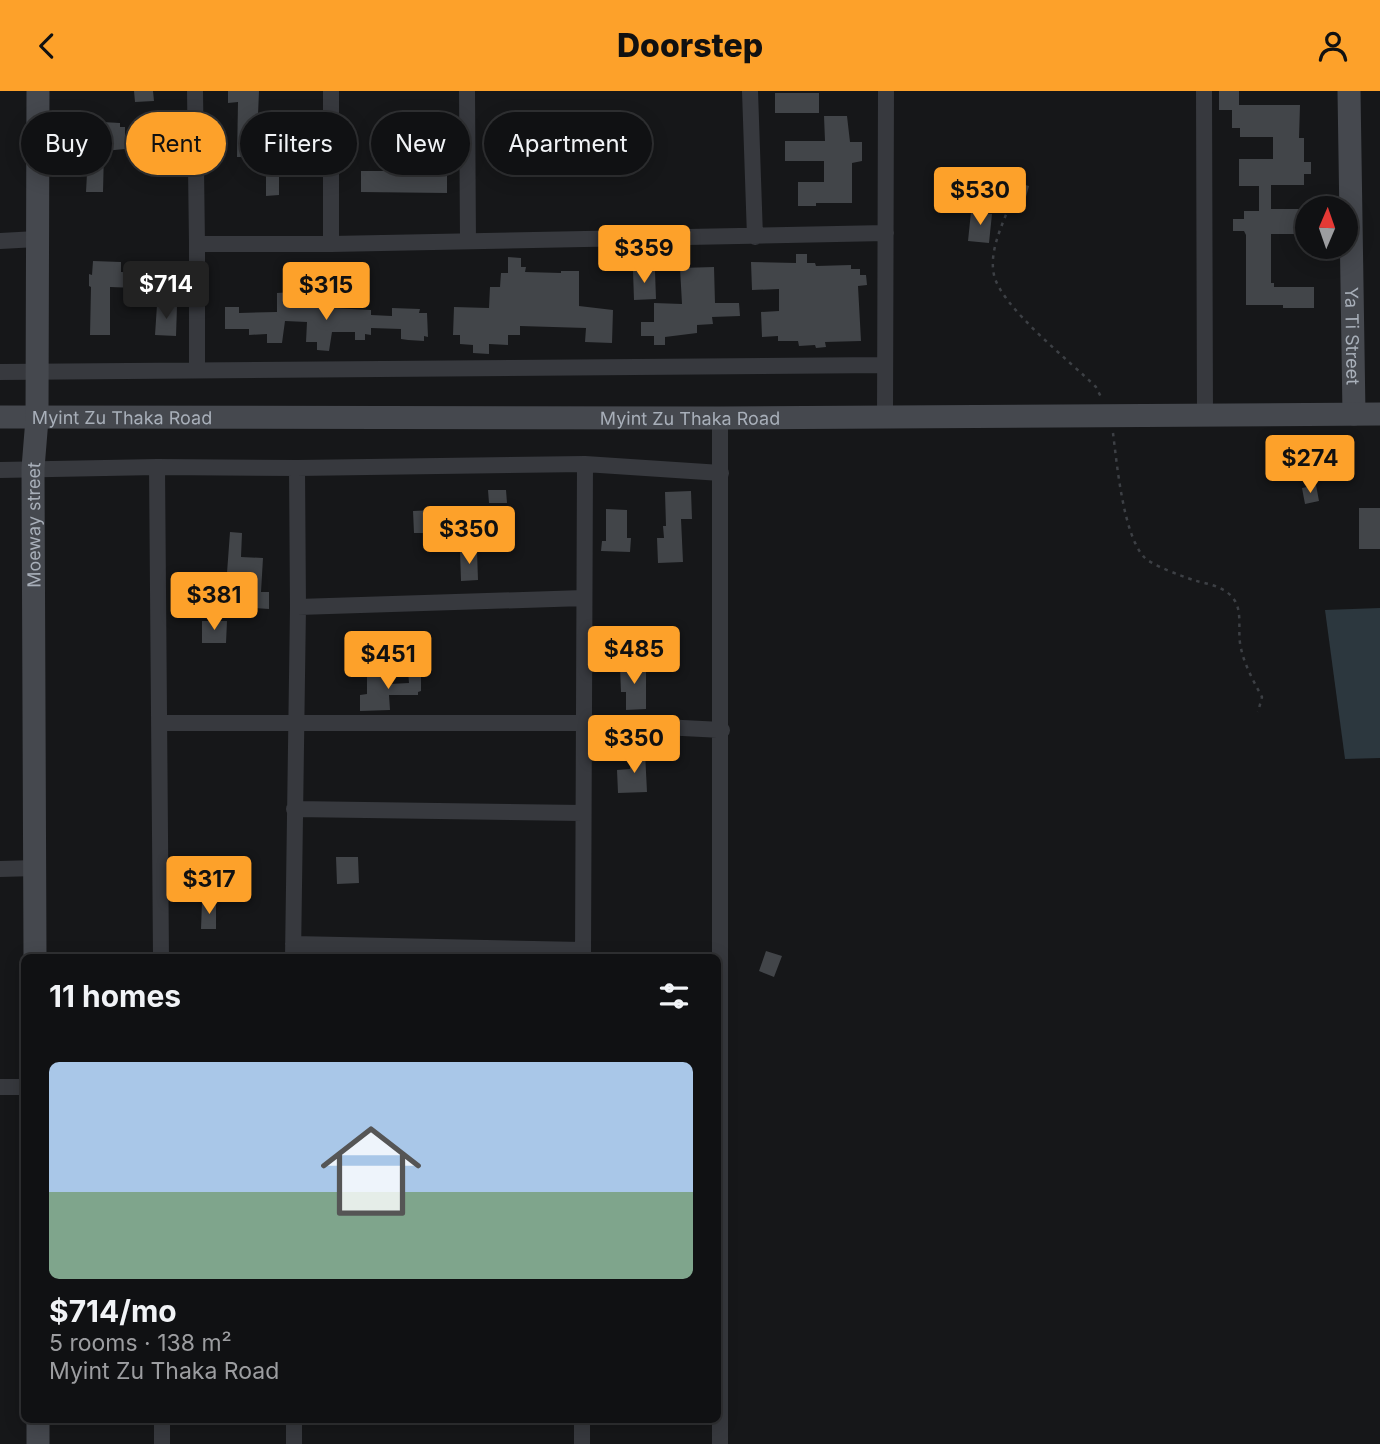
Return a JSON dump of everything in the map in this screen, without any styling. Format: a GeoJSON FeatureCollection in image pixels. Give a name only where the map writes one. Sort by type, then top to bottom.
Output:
{"type":"FeatureCollection","features":[{"type":"Feature","properties":{"kind":"street","name":"Moeway street"},"geometry":{"type":"LineString","coordinates":[[35,954],[33,468],[37,419],[38,91]]}},
{"type":"Feature","properties":{"kind":"street"},"geometry":{"type":"LineString","coordinates":[[195,91],[197,369]]}},
{"type":"Feature","properties":{"kind":"street"},"geometry":{"type":"LineString","coordinates":[[331,91],[331,244]]}},
{"type":"Feature","properties":{"kind":"street"},"geometry":{"type":"LineString","coordinates":[[467,91],[468,240]]}},
{"type":"Feature","properties":{"kind":"street"},"geometry":{"type":"LineString","coordinates":[[750,91],[754,237]]}},
{"type":"Feature","properties":{"kind":"street"},"geometry":{"type":"LineString","coordinates":[[885,417],[886,91]]}},
{"type":"Feature","properties":{"kind":"street"},"geometry":{"type":"LineString","coordinates":[[1204,91],[1205,416]]}},
{"type":"Feature","properties":{"kind":"street","name":"Ya Ti Street"},"geometry":{"type":"LineString","coordinates":[[1349,91],[1354,414]]}},
{"type":"Feature","properties":{"kind":"street"},"geometry":{"type":"LineString","coordinates":[[197,244],[331,244],[886,233]]}},
{"type":"Feature","properties":{"kind":"street"},"geometry":{"type":"LineString","coordinates":[[0,241],[37,239]]}},
{"type":"Feature","properties":{"kind":"street"},"geometry":{"type":"LineString","coordinates":[[0,372],[885,365]]}},
{"type":"Feature","properties":{"kind":"street","name":"Myint Zu Thaka Road"},"geometry":{"type":"LineString","coordinates":[[0,417],[720,418],[1380,414]]}},
{"type":"Feature","properties":{"kind":"street"},"geometry":{"type":"LineString","coordinates":[[719,954],[722,730],[720,418]]}},
{"type":"Feature","properties":{"kind":"street"},"geometry":{"type":"LineString","coordinates":[[0,470],[585,464],[721,473]]}},
{"type":"Feature","properties":{"kind":"street"},"geometry":{"type":"LineString","coordinates":[[297,468],[299,607],[293,951],[583,954],[585,464]]}},
{"type":"Feature","properties":{"kind":"street"},"geometry":{"type":"LineString","coordinates":[[157,467],[161,954]]}},
{"type":"Feature","properties":{"kind":"street"},"geometry":{"type":"LineString","coordinates":[[299,607],[584,598]]}},
{"type":"Feature","properties":{"kind":"street"},"geometry":{"type":"LineString","coordinates":[[160,723],[584,723],[722,730]]}},
{"type":"Feature","properties":{"kind":"street"},"geometry":{"type":"LineString","coordinates":[[294,809],[583,813]]}},
{"type":"Feature","properties":{"kind":"street"},"geometry":{"type":"LineString","coordinates":[[0,869],[36,868]]}},
{"type":"Feature","properties":{"kind":"street"},"geometry":{"type":"LineString","coordinates":[[0,1087],[21,1087]]}},
{"type":"Feature","properties":{"kind":"street"},"geometry":{"type":"LineString","coordinates":[[38,1423],[38,1444]]}},
{"type":"Feature","properties":{"kind":"street"},"geometry":{"type":"LineString","coordinates":[[162,1423],[162,1444]]}},
{"type":"Feature","properties":{"kind":"street"},"geometry":{"type":"LineString","coordinates":[[294,1423],[294,1444]]}},
{"type":"Feature","properties":{"kind":"street"},"geometry":{"type":"LineString","coordinates":[[582,1423],[582,1444]]}},
{"type":"Feature","properties":{"kind":"street"},"geometry":{"type":"LineString","coordinates":[[720,1423],[720,1444]]}},
{"type":"Feature","properties":{"kind":"path"},"geometry":{"type":"LineString","coordinates":[[1009,207],[993,255],[997,283],[1025,320],[1096,387],[1110,417],[1129,528],[1144,558],[1185,577],[1225,590],[1236,602],[1240,645],[1248,671],[1262,697],[1258,712]]}},
{"type":"Feature","properties":{"kind":"shaded area"},"geometry":{"type":"Polygon","coordinates":[[[1380,608],[1380,758],[1345,759],[1325,610],[1380,608]]]}},
{"type":"Feature","properties":{"kind":"building"},"geometry":{"type":"Polygon","coordinates":[[[134,91],[153,91],[154,101],[135,102],[134,91]]]}},
{"type":"Feature","properties":{"kind":"building"},"geometry":{"type":"Polygon","coordinates":[[[228,91],[259,91],[258,112],[240,112],[240,157],[237,157],[238,102],[228,103],[228,91]]]}},
{"type":"Feature","properties":{"kind":"building"},"geometry":{"type":"Polygon","coordinates":[[[1219,91],[1239,91],[1239,105],[1300,105],[1299,138],[1304,138],[1304,162],[1311,162],[1311,174],[1304,174],[1304,185],[1271,185],[1271,209],[1295,209],[1295,234],[1271,234],[1271,283],[1274,283],[1274,287],[1314,287],[1314,308],[1246,305],[1246,235],[1244,231],[1233,231],[1233,219],[1244,219],[1244,211],[1259,211],[1259,186],[1239,186],[1239,159],[1273,159],[1273,137],[1240,137],[1240,128],[1232,128],[1232,110],[1219,110],[1219,91]]]}},
{"type":"Feature","properties":{"kind":"building"},"geometry":{"type":"Polygon","coordinates":[[[775,93],[819,93],[819,113],[775,113],[775,93]]]}},
{"type":"Feature","properties":{"kind":"building"},"geometry":{"type":"Polygon","coordinates":[[[824,116],[847,116],[850,142],[862,142],[862,161],[852,163],[852,203],[798,206],[798,182],[824,182],[824,161],[785,161],[785,141],[825,141],[824,116]]]}},
{"type":"Feature","properties":{"kind":"building"},"geometry":{"type":"Polygon","coordinates":[[[112,123],[120,123],[120,127],[125,127],[125,149],[112,150],[112,123]]]}},
{"type":"Feature","properties":{"kind":"building"},"geometry":{"type":"Polygon","coordinates":[[[361,171],[371,171],[371,175],[447,175],[447,193],[361,192],[361,171]]]}},
{"type":"Feature","properties":{"kind":"building"},"geometry":{"type":"Polygon","coordinates":[[[87,175],[103,175],[103,192],[86,192],[87,175]]]}},
{"type":"Feature","properties":{"kind":"building"},"geometry":{"type":"Polygon","coordinates":[[[266,175],[279,175],[279,195],[266,196],[266,175]]]}},
{"type":"Feature","properties":{"kind":"building"},"geometry":{"type":"Polygon","coordinates":[[[1007,180],[1029,186],[1024,204],[992,195],[995,183],[1006,185],[1007,180]]]}},
{"type":"Feature","properties":{"kind":"building"},"geometry":{"type":"Polygon","coordinates":[[[971,212],[992,214],[989,243],[968,241],[971,212]]]}},
{"type":"Feature","properties":{"kind":"building"},"geometry":{"type":"Polygon","coordinates":[[[796,254],[807,254],[807,263],[815,263],[816,266],[851,265],[851,269],[860,269],[860,275],[866,275],[867,285],[858,286],[861,341],[825,342],[826,347],[816,348],[815,345],[799,346],[798,341],[778,341],[778,336],[762,337],[761,312],[779,311],[779,289],[752,290],[751,262],[796,263],[796,254]]]}},
{"type":"Feature","properties":{"kind":"building"},"geometry":{"type":"Polygon","coordinates":[[[508,257],[521,258],[521,267],[526,267],[525,272],[579,271],[579,306],[613,310],[612,343],[585,342],[586,328],[520,326],[520,335],[508,335],[508,345],[489,344],[489,354],[473,353],[473,345],[460,344],[460,335],[453,335],[454,307],[489,308],[490,287],[500,287],[501,273],[508,273],[508,257]]]}},
{"type":"Feature","properties":{"kind":"building"},"geometry":{"type":"Polygon","coordinates":[[[93,261],[121,262],[121,272],[165,273],[165,295],[136,294],[136,288],[110,287],[110,335],[90,335],[89,274],[92,275],[93,261]]]}},
{"type":"Feature","properties":{"kind":"building"},"geometry":{"type":"Polygon","coordinates":[[[714,267],[715,303],[739,303],[740,316],[712,317],[713,324],[697,325],[697,333],[665,337],[665,345],[654,345],[654,336],[641,336],[641,322],[654,322],[654,303],[682,304],[680,268],[714,267]]]}},
{"type":"Feature","properties":{"kind":"building"},"geometry":{"type":"Polygon","coordinates":[[[633,271],[655,271],[656,299],[634,300],[633,271]]]}},
{"type":"Feature","properties":{"kind":"building"},"geometry":{"type":"Polygon","coordinates":[[[292,292],[292,306],[371,310],[371,315],[392,316],[392,308],[420,309],[419,313],[427,313],[428,337],[424,336],[424,341],[401,339],[401,329],[371,328],[371,335],[365,334],[365,340],[355,340],[355,332],[332,332],[329,351],[317,350],[317,342],[306,342],[307,322],[285,321],[282,343],[267,343],[267,334],[249,335],[249,329],[225,329],[225,307],[239,307],[239,313],[277,312],[277,293],[292,292]]]}},
{"type":"Feature","properties":{"kind":"building"},"geometry":{"type":"Polygon","coordinates":[[[157,305],[177,306],[176,336],[155,335],[157,305]]]}},
{"type":"Feature","properties":{"kind":"building"},"geometry":{"type":"Polygon","coordinates":[[[1316,485],[1319,501],[1305,504],[1302,488],[1316,485]]]}},
{"type":"Feature","properties":{"kind":"building"},"geometry":{"type":"Polygon","coordinates":[[[488,490],[506,490],[507,503],[489,503],[488,490]]]}},
{"type":"Feature","properties":{"kind":"building"},"geometry":{"type":"Polygon","coordinates":[[[691,491],[692,519],[681,519],[683,562],[658,563],[657,538],[664,538],[663,526],[666,526],[665,492],[691,491]]]}},
{"type":"Feature","properties":{"kind":"building"},"geometry":{"type":"Polygon","coordinates":[[[1359,508],[1380,508],[1380,549],[1359,549],[1359,508]]]}},
{"type":"Feature","properties":{"kind":"building"},"geometry":{"type":"Polygon","coordinates":[[[606,509],[627,510],[630,552],[601,551],[602,541],[606,541],[606,509]]]}},
{"type":"Feature","properties":{"kind":"building"},"geometry":{"type":"Polygon","coordinates":[[[435,510],[436,533],[414,533],[413,511],[435,510]]]}},
{"type":"Feature","properties":{"kind":"building"},"geometry":{"type":"Polygon","coordinates":[[[230,532],[242,533],[241,557],[263,558],[261,592],[269,592],[269,609],[254,608],[253,617],[233,616],[233,595],[202,595],[202,574],[227,573],[230,532]]]}},
{"type":"Feature","properties":{"kind":"building"},"geometry":{"type":"Polygon","coordinates":[[[460,551],[477,551],[478,580],[461,581],[460,551]]]}},
{"type":"Feature","properties":{"kind":"building"},"geometry":{"type":"Polygon","coordinates":[[[202,621],[227,621],[226,643],[202,643],[202,621]]]}},
{"type":"Feature","properties":{"kind":"building"},"geometry":{"type":"Polygon","coordinates":[[[646,665],[646,709],[626,710],[626,692],[621,692],[620,666],[646,665]]]}},
{"type":"Feature","properties":{"kind":"building"},"geometry":{"type":"Polygon","coordinates":[[[408,671],[421,671],[421,691],[418,695],[389,695],[390,710],[360,711],[360,695],[367,694],[367,676],[388,675],[389,684],[409,683],[408,671]]]}},
{"type":"Feature","properties":{"kind":"building"},"geometry":{"type":"Polygon","coordinates":[[[631,752],[645,752],[647,792],[618,793],[617,770],[630,769],[631,752]]]}},
{"type":"Feature","properties":{"kind":"building"},"geometry":{"type":"Polygon","coordinates":[[[336,857],[358,857],[359,883],[337,884],[336,857]]]}},
{"type":"Feature","properties":{"kind":"building"},"geometry":{"type":"Polygon","coordinates":[[[202,902],[216,902],[216,929],[201,929],[202,902]]]}},
{"type":"Feature","properties":{"kind":"building"},"geometry":{"type":"Polygon","coordinates":[[[766,951],[782,956],[774,977],[759,971],[766,951]]]}}]}
